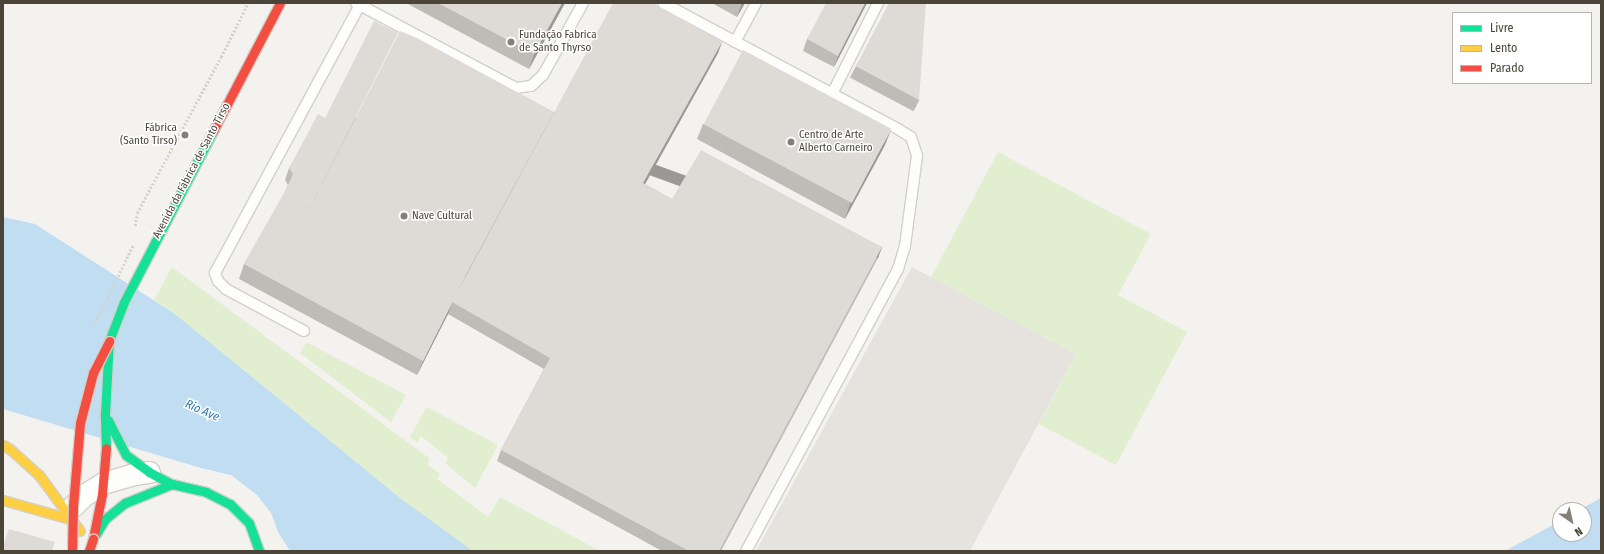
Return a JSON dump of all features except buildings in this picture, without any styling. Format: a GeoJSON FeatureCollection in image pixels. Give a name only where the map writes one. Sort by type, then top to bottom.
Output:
{"type":"FeatureCollection","features":[{"type":"Feature","properties":{"kind":"street","name":"Avenida da Fábrica de Santo Tirso"},"geometry":{"type":"LineString","coordinates":[[72,551],[72,512],[80,423],[93,373],[109,341],[124,302],[147,256],[280,3]]}},
{"type":"Feature","properties":{"kind":"street","name":"Avenida da Fábrica de Santo Tirso"},"geometry":{"type":"LineString","coordinates":[[90,551],[106,462],[105,414],[109,341]]}},
{"type":"Feature","properties":{"kind":"street","name":"Avenida da Fábrica de Santo Tirso"},"geometry":{"type":"LineString","coordinates":[[105,414],[114,434],[126,454],[149,472],[172,484],[206,492],[230,504],[249,522],[259,546],[259,551]]}},
{"type":"Feature","properties":{"kind":"street"},"geometry":{"type":"LineString","coordinates":[[3,446],[10,449],[39,475],[72,512],[96,551]]}},
{"type":"Feature","properties":{"kind":"street"},"geometry":{"type":"LineString","coordinates":[[72,512],[84,495],[103,483],[134,474],[149,472]]}},
{"type":"Feature","properties":{"kind":"street","name":"Avenida da Fábrica de Santo Tirso"},"geometry":{"type":"LineString","coordinates":[[93,539],[105,519],[125,503],[149,492],[172,484]]}},
{"type":"Feature","properties":{"kind":"street"},"geometry":{"type":"LineString","coordinates":[[3,500],[72,512]]}},
{"type":"Feature","properties":{"kind":"lane"},"geometry":{"type":"LineString","coordinates":[[304,331],[226,289],[218,281],[215,273],[359,4],[516,88],[531,86],[543,75],[583,3]]}},
{"type":"Feature","properties":{"kind":"lane"},"geometry":{"type":"LineString","coordinates":[[663,3],[910,137],[917,156],[905,246],[898,269],[746,551]]}},
{"type":"Feature","properties":{"kind":"lane"},"geometry":{"type":"LineString","coordinates":[[735,42],[756,3]]}},
{"type":"Feature","properties":{"kind":"lane"},"geometry":{"type":"LineString","coordinates":[[832,94],[878,3]]}},
{"type":"Feature","properties":{"kind":"path"},"geometry":{"type":"LineString","coordinates":[[135,229],[137,213],[222,57],[248,3]]}},
{"type":"Feature","properties":{"kind":"path"},"geometry":{"type":"LineString","coordinates":[[133,245],[134,237]]}},
{"type":"Feature","properties":{"kind":"green space"},"geometry":{"type":"Polygon","coordinates":[[[998,152],[1151,234],[1118,295],[1187,332],[1116,465],[1039,424],[1076,354],[931,277],[998,152]]]}},
{"type":"Feature","properties":{"kind":"green space"},"geometry":{"type":"Polygon","coordinates":[[[172,267],[429,458],[428,465],[440,474],[437,479],[488,517],[500,497],[600,551],[473,551],[400,498],[175,314],[154,300],[172,267]]]}},
{"type":"Feature","properties":{"kind":"green space"},"geometry":{"type":"Polygon","coordinates":[[[306,342],[406,395],[391,422],[300,353],[306,342]]]}},
{"type":"Feature","properties":{"kind":"green space"},"geometry":{"type":"Polygon","coordinates":[[[427,407],[498,445],[475,488],[445,463],[448,458],[421,436],[417,442],[410,437],[427,407]]]}},
{"type":"Feature","properties":{"kind":"shaded area"},"geometry":{"type":"Polygon","coordinates":[[[912,267],[1076,354],[970,551],[756,551],[912,267]]]}},
{"type":"Feature","properties":{"kind":"water","name":"Rio Ave"},"geometry":{"type":"Polygon","coordinates":[[[3,217],[35,224],[175,314],[400,498],[473,551],[290,551],[278,532],[271,513],[257,495],[231,475],[201,468],[3,409],[3,217]]]}},
{"type":"Feature","properties":{"kind":"water"},"geometry":{"type":"Polygon","coordinates":[[[1601,498],[1601,551],[1505,551],[1552,525],[1552,542],[1592,542],[1592,503],[1601,498]]]}},
{"type":"Feature","properties":{"kind":"traffic: fast"},"geometry":{"type":"LineString","coordinates":[[106,448],[105,414],[109,341],[124,302],[213,131]]}},
{"type":"Feature","properties":{"kind":"traffic: fast"},"geometry":{"type":"LineString","coordinates":[[108,420],[126,455],[149,472],[172,484],[206,492],[230,504],[249,523],[259,551]]}},
{"type":"Feature","properties":{"kind":"traffic: fast"},"geometry":{"type":"LineString","coordinates":[[96,534],[105,519],[125,503],[172,484]]}},
{"type":"Feature","properties":{"kind":"traffic: slow"},"geometry":{"type":"LineString","coordinates":[[3,445],[10,449],[39,475],[80,531]]}},
{"type":"Feature","properties":{"kind":"traffic: slow"},"geometry":{"type":"LineString","coordinates":[[3,500],[70,519]]}},
{"type":"Feature","properties":{"kind":"traffic: jam"},"geometry":{"type":"LineString","coordinates":[[213,131],[280,3]]}},
{"type":"Feature","properties":{"kind":"traffic: jam"},"geometry":{"type":"LineString","coordinates":[[72,551],[73,506],[80,423],[93,373],[109,341]]}},
{"type":"Feature","properties":{"kind":"traffic: jam"},"geometry":{"type":"LineString","coordinates":[[93,539],[102,494],[106,448]]}},
{"type":"Feature","properties":{"kind":"traffic: jam"},"geometry":{"type":"LineString","coordinates":[[89,551],[93,539]]}},
{"type":"Feature","properties":{"kind":"place","name":"Fundação Fabrica de Santo Thyrso"},"geometry":{"type":"Point","coordinates":[511,42]}},
{"type":"Feature","properties":{"kind":"place","name":"Fábrica (Santo Tirso)"},"geometry":{"type":"Point","coordinates":[185,135]}},
{"type":"Feature","properties":{"kind":"place","name":"Centro de Arte Alberto Carneiro"},"geometry":{"type":"Point","coordinates":[791,142]}},
{"type":"Feature","properties":{"kind":"place","name":"Nave Cultural"},"geometry":{"type":"Point","coordinates":[404,216]}}]}
